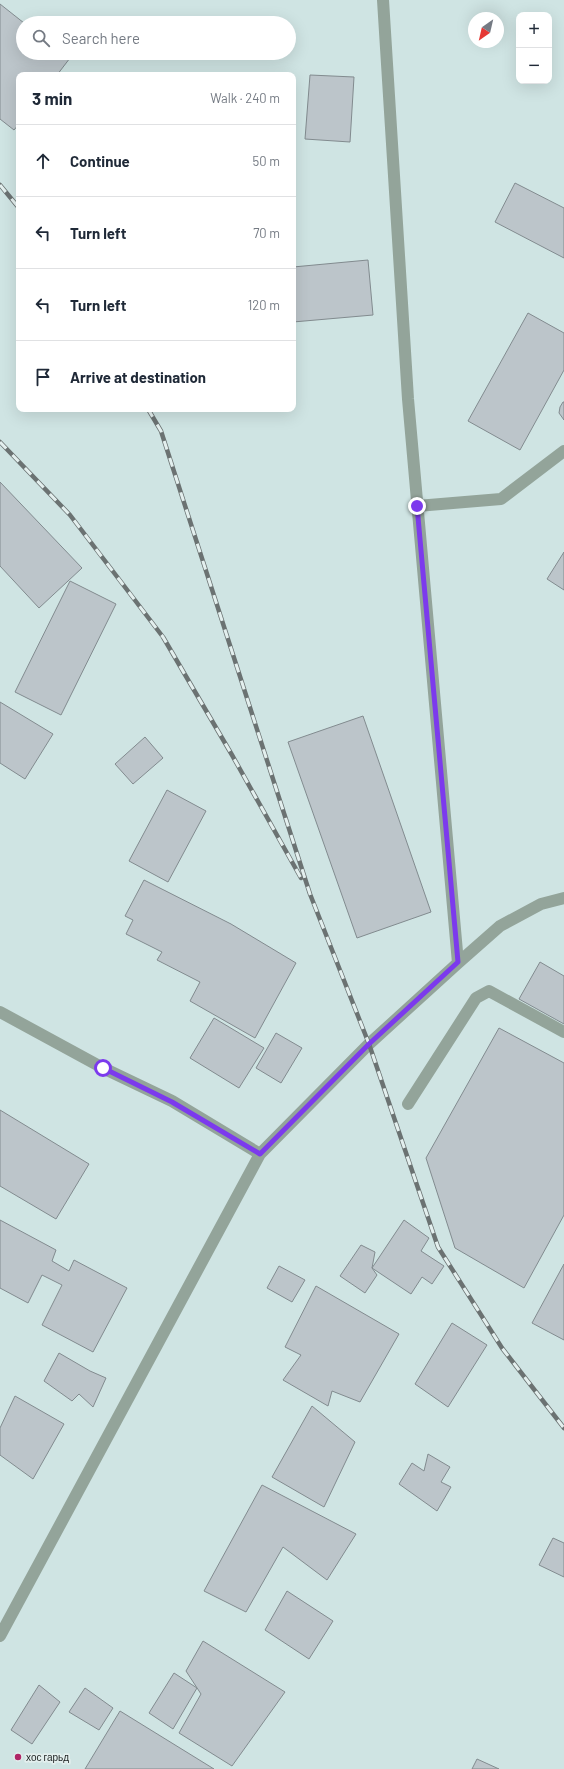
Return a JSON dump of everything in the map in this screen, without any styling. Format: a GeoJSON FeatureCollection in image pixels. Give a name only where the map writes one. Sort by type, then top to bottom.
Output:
{"type":"FeatureCollection","features":[{"type":"Feature","properties":{"kind":"street"},"geometry":{"type":"LineString","coordinates":[[383,0],[408,399],[458,962]]}},
{"type":"Feature","properties":{"kind":"street"},"geometry":{"type":"LineString","coordinates":[[417,506],[501,499],[564,451]]}},
{"type":"Feature","properties":{"kind":"street"},"geometry":{"type":"LineString","coordinates":[[0,1636],[260,1154],[369,1044],[458,962],[500,926],[541,904],[564,898]]}},
{"type":"Feature","properties":{"kind":"street"},"geometry":{"type":"LineString","coordinates":[[408,1104],[476,998],[488,991],[564,1032]]}},
{"type":"Feature","properties":{"kind":"street"},"geometry":{"type":"LineString","coordinates":[[0,1012],[103,1068],[172,1102],[260,1154]]}},
{"type":"Feature","properties":{"kind":"shaded area"},"geometry":{"type":"Polygon","coordinates":[[[0,0],[564,0],[564,1769],[0,1769],[0,0]]]}},
{"type":"Feature","properties":{"kind":"building"},"geometry":{"type":"Polygon","coordinates":[[[0,4],[16,17],[16,60],[68,60],[59,72],[16,72],[16,128],[14,130],[0,119],[0,4]]]}},
{"type":"Feature","properties":{"kind":"building"},"geometry":{"type":"Polygon","coordinates":[[[310,75],[354,77],[350,142],[305,139],[310,75]]]}},
{"type":"Feature","properties":{"kind":"building"},"geometry":{"type":"Polygon","coordinates":[[[515,183],[564,208],[564,258],[495,222],[515,183]]]}},
{"type":"Feature","properties":{"kind":"building"},"geometry":{"type":"Polygon","coordinates":[[[368,260],[373,315],[296,322],[296,267],[368,260]]]}},
{"type":"Feature","properties":{"kind":"building"},"geometry":{"type":"Polygon","coordinates":[[[528,313],[564,333],[564,370],[520,450],[468,421],[528,313]]]}},
{"type":"Feature","properties":{"kind":"building"},"geometry":{"type":"Polygon","coordinates":[[[564,402],[564,420],[559,413],[564,402]]]}},
{"type":"Feature","properties":{"kind":"building"},"geometry":{"type":"Polygon","coordinates":[[[0,482],[82,568],[39,608],[0,566],[0,482]]]}},
{"type":"Feature","properties":{"kind":"building"},"geometry":{"type":"Polygon","coordinates":[[[564,552],[564,590],[547,579],[564,552]]]}},
{"type":"Feature","properties":{"kind":"building"},"geometry":{"type":"Polygon","coordinates":[[[70,581],[116,604],[61,715],[15,692],[70,581]]]}},
{"type":"Feature","properties":{"kind":"building"},"geometry":{"type":"Polygon","coordinates":[[[0,702],[53,734],[25,779],[0,763],[0,702]]]}},
{"type":"Feature","properties":{"kind":"building"},"geometry":{"type":"Polygon","coordinates":[[[363,716],[431,912],[357,938],[288,742],[363,716]]]}},
{"type":"Feature","properties":{"kind":"building"},"geometry":{"type":"Polygon","coordinates":[[[145,737],[163,758],[133,784],[115,764],[145,737]]]}},
{"type":"Feature","properties":{"kind":"building"},"geometry":{"type":"Polygon","coordinates":[[[167,790],[206,811],[168,882],[129,861],[167,790]]]}},
{"type":"Feature","properties":{"kind":"building"},"geometry":{"type":"Polygon","coordinates":[[[144,880],[231,924],[296,963],[255,1038],[190,1001],[200,982],[157,960],[162,952],[126,934],[133,920],[125,916],[144,880]]]}},
{"type":"Feature","properties":{"kind":"building"},"geometry":{"type":"Polygon","coordinates":[[[540,962],[564,976],[564,1024],[519,999],[540,962]]]}},
{"type":"Feature","properties":{"kind":"building"},"geometry":{"type":"Polygon","coordinates":[[[214,1018],[264,1048],[239,1088],[190,1058],[214,1018]]]}},
{"type":"Feature","properties":{"kind":"building"},"geometry":{"type":"Polygon","coordinates":[[[499,1028],[564,1063],[564,1215],[524,1288],[455,1248],[426,1158],[499,1028]]]}},
{"type":"Feature","properties":{"kind":"building"},"geometry":{"type":"Polygon","coordinates":[[[276,1033],[302,1048],[281,1083],[256,1068],[276,1033]]]}},
{"type":"Feature","properties":{"kind":"building"},"geometry":{"type":"Polygon","coordinates":[[[0,1110],[89,1164],[56,1219],[0,1186],[0,1110]]]}},
{"type":"Feature","properties":{"kind":"building"},"geometry":{"type":"Polygon","coordinates":[[[0,1220],[56,1250],[52,1261],[69,1271],[74,1260],[127,1288],[93,1352],[42,1325],[62,1285],[42,1275],[28,1303],[0,1288],[0,1220]]]}},
{"type":"Feature","properties":{"kind":"building"},"geometry":{"type":"Polygon","coordinates":[[[404,1220],[429,1238],[421,1251],[444,1266],[432,1284],[422,1277],[411,1294],[372,1268],[404,1220]]]}},
{"type":"Feature","properties":{"kind":"building"},"geometry":{"type":"Polygon","coordinates":[[[361,1245],[375,1252],[372,1268],[377,1275],[365,1293],[340,1276],[361,1245]]]}},
{"type":"Feature","properties":{"kind":"building"},"geometry":{"type":"Polygon","coordinates":[[[564,1264],[564,1340],[532,1323],[564,1264]]]}},
{"type":"Feature","properties":{"kind":"building"},"geometry":{"type":"Polygon","coordinates":[[[279,1266],[305,1280],[292,1302],[267,1288],[279,1266]]]}},
{"type":"Feature","properties":{"kind":"building"},"geometry":{"type":"Polygon","coordinates":[[[316,1286],[399,1334],[360,1402],[332,1391],[328,1406],[283,1380],[301,1355],[285,1347],[316,1286]]]}},
{"type":"Feature","properties":{"kind":"building"},"geometry":{"type":"Polygon","coordinates":[[[452,1323],[487,1345],[448,1407],[415,1384],[452,1323]]]}},
{"type":"Feature","properties":{"kind":"building"},"geometry":{"type":"Polygon","coordinates":[[[59,1353],[90,1371],[106,1378],[93,1407],[79,1394],[72,1401],[44,1381],[59,1353]]]}},
{"type":"Feature","properties":{"kind":"building"},"geometry":{"type":"Polygon","coordinates":[[[15,1396],[64,1424],[33,1479],[0,1455],[0,1428],[15,1396]]]}},
{"type":"Feature","properties":{"kind":"building"},"geometry":{"type":"Polygon","coordinates":[[[312,1406],[355,1442],[324,1507],[272,1477],[312,1406]]]}},
{"type":"Feature","properties":{"kind":"building"},"geometry":{"type":"Polygon","coordinates":[[[428,1454],[450,1467],[441,1482],[451,1487],[437,1511],[399,1484],[412,1463],[424,1471],[428,1454]]]}},
{"type":"Feature","properties":{"kind":"building"},"geometry":{"type":"Polygon","coordinates":[[[262,1485],[356,1534],[327,1580],[283,1547],[246,1612],[204,1591],[262,1485]]]}},
{"type":"Feature","properties":{"kind":"building"},"geometry":{"type":"Polygon","coordinates":[[[553,1538],[564,1543],[564,1577],[539,1565],[553,1538]]]}},
{"type":"Feature","properties":{"kind":"building"},"geometry":{"type":"Polygon","coordinates":[[[287,1591],[333,1621],[309,1659],[265,1630],[287,1591]]]}},
{"type":"Feature","properties":{"kind":"building"},"geometry":{"type":"Polygon","coordinates":[[[203,1641],[285,1692],[232,1766],[179,1733],[201,1694],[186,1671],[203,1641]]]}},
{"type":"Feature","properties":{"kind":"building"},"geometry":{"type":"Polygon","coordinates":[[[174,1673],[197,1688],[173,1729],[149,1713],[174,1673]]]}},
{"type":"Feature","properties":{"kind":"building"},"geometry":{"type":"Polygon","coordinates":[[[39,1685],[60,1702],[32,1744],[11,1730],[39,1685]]]}},
{"type":"Feature","properties":{"kind":"building"},"geometry":{"type":"Polygon","coordinates":[[[85,1688],[113,1708],[99,1730],[69,1712],[85,1688]]]}},
{"type":"Feature","properties":{"kind":"building"},"geometry":{"type":"Polygon","coordinates":[[[120,1711],[214,1769],[85,1769],[120,1711]]]}},
{"type":"Feature","properties":{"kind":"building"},"geometry":{"type":"Polygon","coordinates":[[[477,1759],[499,1769],[472,1769],[477,1759]]]}},
{"type":"Feature","properties":{"kind":"railway"},"geometry":{"type":"LineString","coordinates":[[0,185],[16,204]]}},
{"type":"Feature","properties":{"kind":"railway"},"geometry":{"type":"LineString","coordinates":[[150,412],[161,431],[310,894],[369,1044],[438,1247],[502,1348],[564,1428]]}},
{"type":"Feature","properties":{"kind":"railway"},"geometry":{"type":"LineString","coordinates":[[0,442],[70,515],[163,637],[232,755],[301,878]]}},
{"type":"Feature","properties":{"kind":"place","name":"хос гарьд"},"geometry":{"type":"Point","coordinates":[18,1757]}},
{"type":"Feature","properties":{"kind":"route"},"geometry":{"type":"LineString","coordinates":[[103,1068],[172,1102],[260,1154],[369,1044],[458,962],[417,506]]}}]}
